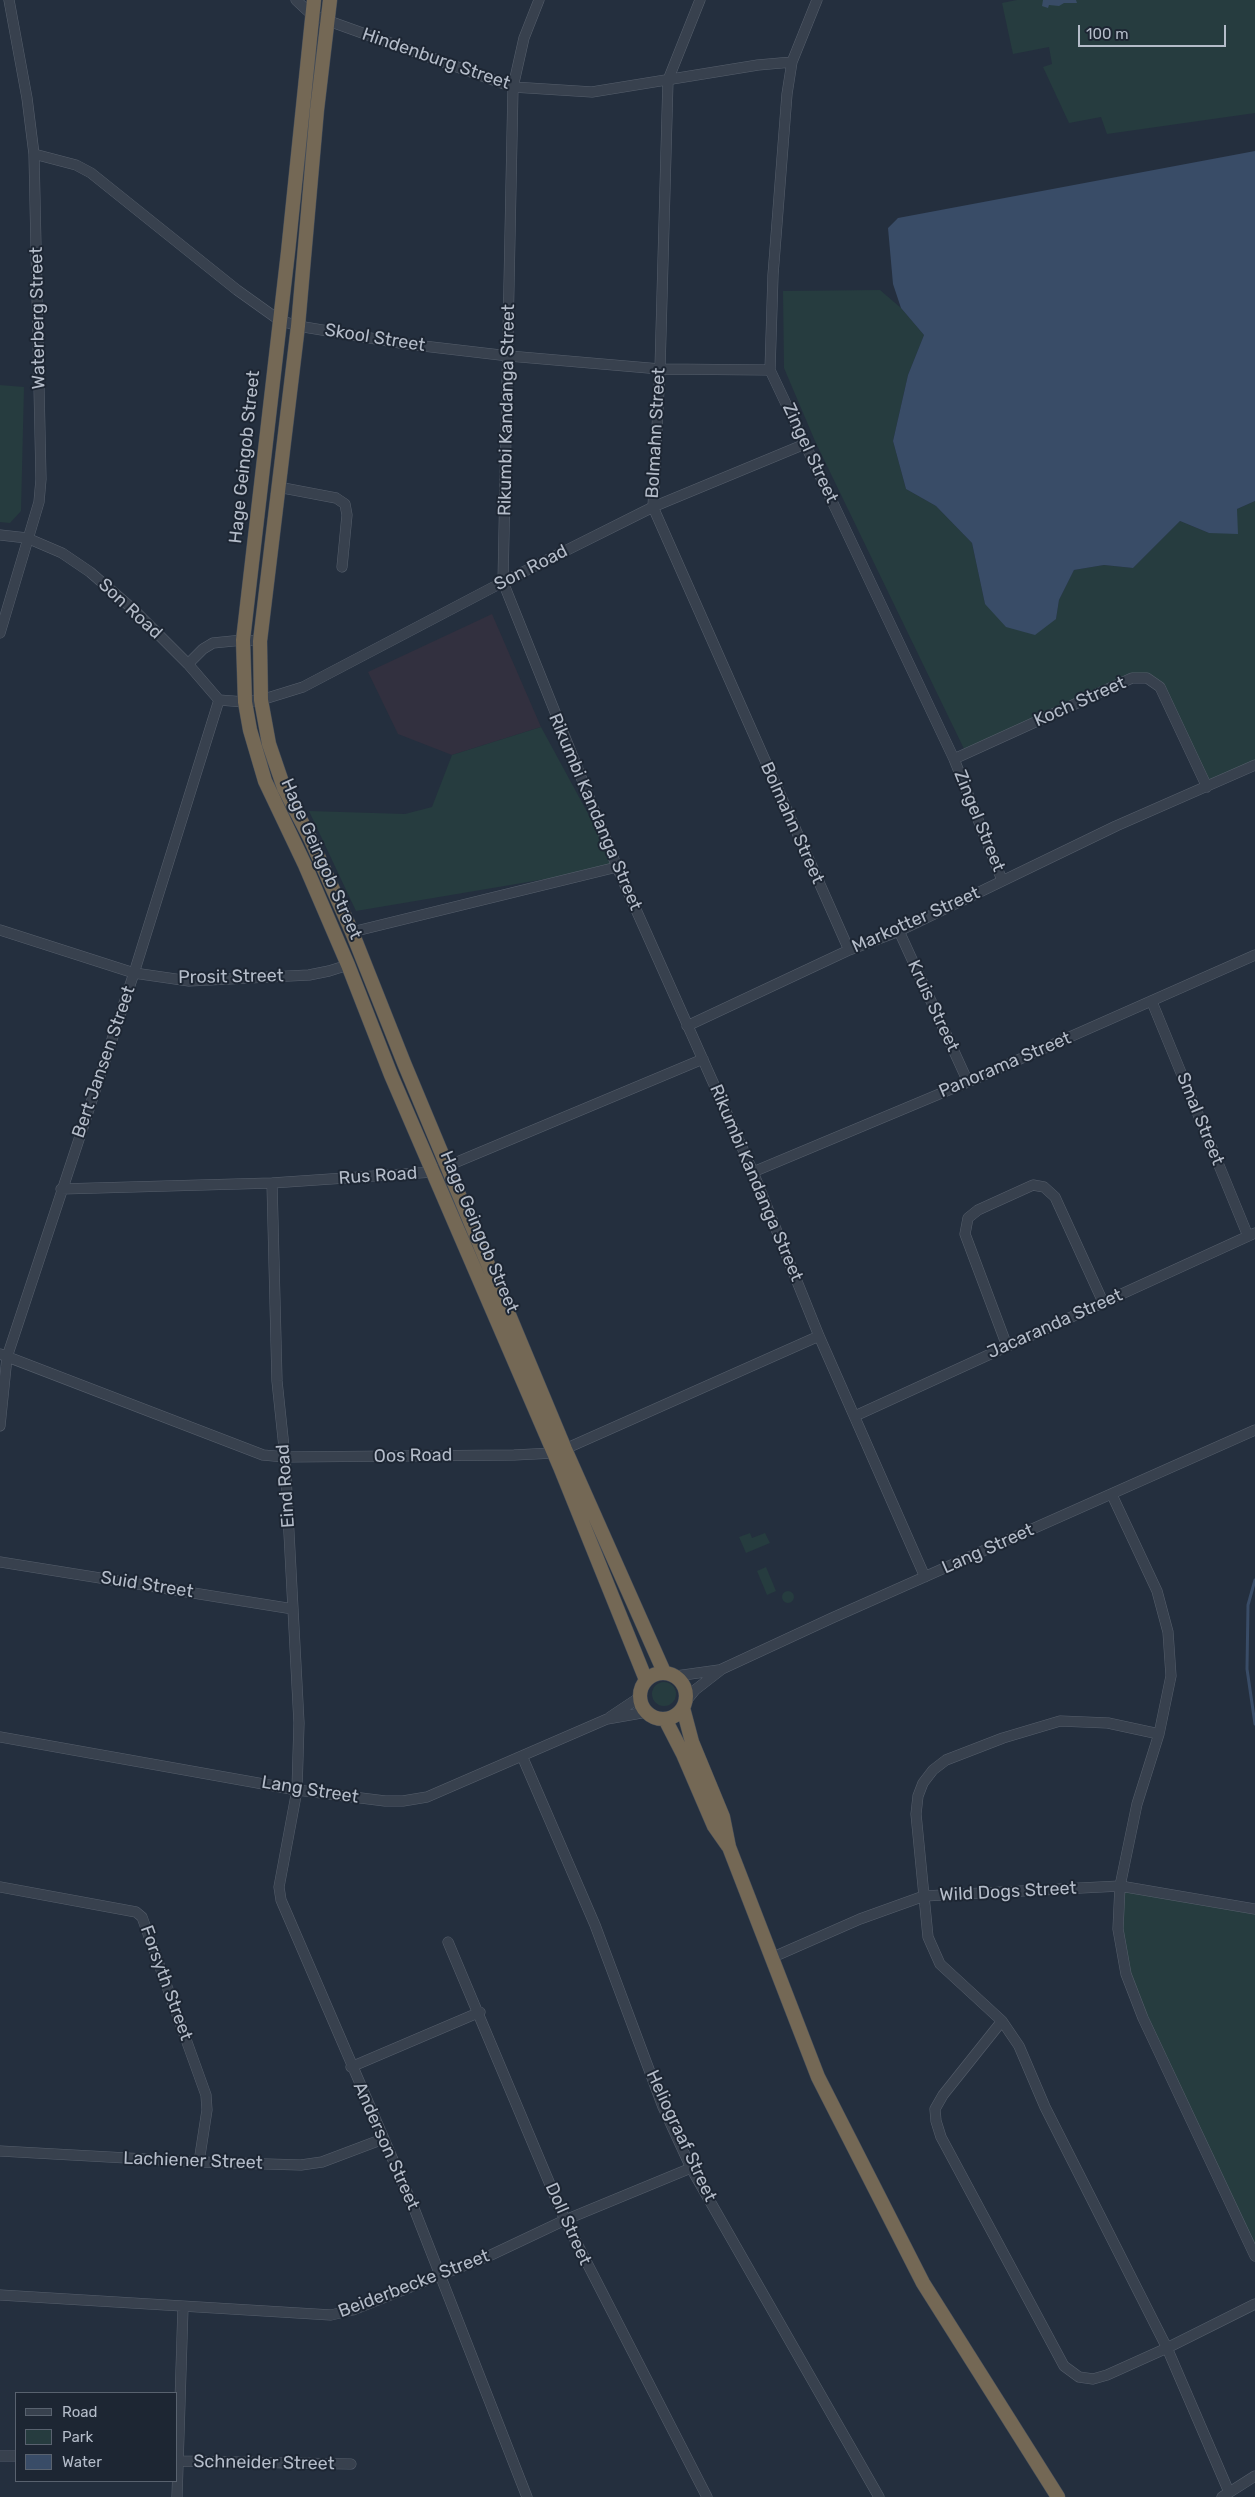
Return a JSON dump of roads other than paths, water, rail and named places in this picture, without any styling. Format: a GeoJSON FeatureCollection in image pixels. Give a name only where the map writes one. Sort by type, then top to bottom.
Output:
{"type":"FeatureCollection","features":[{"type":"Feature","properties":{"kind":"highway","name":"Hage Geingob Street"},"geometry":{"type":"LineString","coordinates":[[330,0],[326,20],[298,326],[260,642],[261,700],[274,766],[352,932],[448,1166],[646,1680]]}},
{"type":"Feature","properties":{"kind":"highway","name":"Hage Geingob Street"},"geometry":{"type":"LineString","coordinates":[[313,7],[288,252],[243,640],[245,702],[250,730],[265,782],[305,865],[433,1172],[559,1451],[670,1674],[685,1687],[685,1704],[692,1742],[723,1817],[729,1847]]}},
{"type":"Feature","properties":{"kind":"highway"},"geometry":{"type":"LineString","coordinates":[[288,252],[304,254]]}},
{"type":"Feature","properties":{"kind":"highway"},"geometry":{"type":"LineString","coordinates":[[249,590],[265,592]]}},
{"type":"Feature","properties":{"kind":"highway"},"geometry":{"type":"LineString","coordinates":[[670,1674],[654,1674],[646,1680],[640,1697],[647,1712],[652,1716],[665,1719],[672,1717],[685,1704]]}},
{"type":"Feature","properties":{"kind":"highway"},"geometry":{"type":"LineString","coordinates":[[665,1719],[683,1754],[714,1826],[729,1847],[818,2077],[923,2283],[1058,2497]]}},
{"type":"Feature","properties":{"kind":"street","name":"Waterberg Street"},"geometry":{"type":"LineString","coordinates":[[0,633],[39,502],[41,479],[34,154],[26,89],[9,0]]}},
{"type":"Feature","properties":{"kind":"street","name":"Hindenburg Street"},"geometry":{"type":"LineString","coordinates":[[296,0],[313,7],[326,20],[513,87],[592,92],[758,65],[792,62]]}},
{"type":"Feature","properties":{"kind":"street","name":"Rikumbi Kandanga Street"},"geometry":{"type":"LineString","coordinates":[[539,0],[524,38],[513,87],[503,582],[561,731],[617,866],[753,1172],[819,1336],[925,1577]]}},
{"type":"Feature","properties":{"kind":"street","name":"Bolmahn Street"},"geometry":{"type":"LineString","coordinates":[[700,0],[668,80],[660,369],[652,507],[849,950]]}},
{"type":"Feature","properties":{"kind":"street","name":"Zingel Street"},"geometry":{"type":"LineString","coordinates":[[818,0],[792,62],[787,94],[773,275],[770,370],[954,759],[1002,880]]}},
{"type":"Feature","properties":{"kind":"street","name":"Skool Street"},"geometry":{"type":"LineString","coordinates":[[34,154],[76,165],[91,173],[237,290],[279,320],[298,326],[406,344],[509,356],[660,369],[770,370]]}},
{"type":"Feature","properties":{"kind":"street","name":"Son Road"},"geometry":{"type":"LineString","coordinates":[[245,702],[261,700],[303,687],[503,582],[652,507],[805,444]]}},
{"type":"Feature","properties":{"kind":"street"},"geometry":{"type":"LineString","coordinates":[[278,487],[336,498],[345,504],[347,515],[342,567]]}},
{"type":"Feature","properties":{"kind":"street","name":"Son Road"},"geometry":{"type":"LineString","coordinates":[[0,536],[28,538],[62,553],[90,572],[134,610],[188,664],[219,700]]}},
{"type":"Feature","properties":{"kind":"street"},"geometry":{"type":"LineString","coordinates":[[188,664],[203,649],[214,643],[243,640],[260,642]]}},
{"type":"Feature","properties":{"kind":"street","name":"Koch Street"},"geometry":{"type":"LineString","coordinates":[[954,759],[1132,678],[1147,678],[1160,687],[1208,787]]}},
{"type":"Feature","properties":{"kind":"street"},"geometry":{"type":"LineString","coordinates":[[219,700],[245,702]]}},
{"type":"Feature","properties":{"kind":"street","name":"Bert Jansen Street"},"geometry":{"type":"LineString","coordinates":[[0,1426],[3,1355],[62,1189],[134,973],[219,700]]}},
{"type":"Feature","properties":{"kind":"street","name":"Markotter Street"},"geometry":{"type":"LineString","coordinates":[[687,1026],[849,950],[899,931],[1116,826],[1255,765]]}},
{"type":"Feature","properties":{"kind":"street"},"geometry":{"type":"LineString","coordinates":[[352,932],[617,866]]}},
{"type":"Feature","properties":{"kind":"street","name":"Prosit Street"},"geometry":{"type":"LineString","coordinates":[[0,930],[134,973],[189,981],[309,974],[330,971],[348,965]]}},
{"type":"Feature","properties":{"kind":"street","name":"Kruis Street"},"geometry":{"type":"LineString","coordinates":[[899,931],[968,1082]]}},
{"type":"Feature","properties":{"kind":"street","name":"Panorama Street"},"geometry":{"type":"LineString","coordinates":[[753,1172],[968,1082],[1255,955]]}},
{"type":"Feature","properties":{"kind":"street","name":"Smal Street"},"geometry":{"type":"LineString","coordinates":[[1152,1002],[1252,1234]]}},
{"type":"Feature","properties":{"kind":"street","name":"Rus Road"},"geometry":{"type":"LineString","coordinates":[[62,1189],[272,1183],[433,1172],[703,1059]]}},
{"type":"Feature","properties":{"kind":"street","name":"Eind Road"},"geometry":{"type":"LineString","coordinates":[[272,1183],[277,1381],[285,1457],[299,1723],[297,1790]]}},
{"type":"Feature","properties":{"kind":"street"},"geometry":{"type":"LineString","coordinates":[[1007,1346],[965,1234],[968,1218],[978,1210],[1033,1185],[1044,1187],[1055,1197],[1103,1302]]}},
{"type":"Feature","properties":{"kind":"street","name":"Jacaranda Street"},"geometry":{"type":"LineString","coordinates":[[854,1416],[1252,1234]]}},
{"type":"Feature","properties":{"kind":"street","name":"Oos Road"},"geometry":{"type":"LineString","coordinates":[[3,1355],[262,1455],[285,1457],[559,1451],[819,1336]]}},
{"type":"Feature","properties":{"kind":"street","name":"Lang Street"},"geometry":{"type":"LineString","coordinates":[[685,1704],[695,1690],[722,1669],[1255,1430]]}},
{"type":"Feature","properties":{"kind":"street"},"geometry":{"type":"LineString","coordinates":[[1112,1495],[1157,1592],[1168,1632],[1171,1676],[1158,1734],[1138,1804],[1120,1886],[1118,1929],[1126,1974],[1143,2018],[1255,2256]]}},
{"type":"Feature","properties":{"kind":"street","name":"Suid Street"},"geometry":{"type":"LineString","coordinates":[[0,1562],[293,1609]]}},
{"type":"Feature","properties":{"kind":"street","name":"Lang Street"},"geometry":{"type":"LineString","coordinates":[[670,1674],[722,1669]]}},
{"type":"Feature","properties":{"kind":"street","name":"Lang Street"},"geometry":{"type":"LineString","coordinates":[[0,1736],[297,1790],[385,1801],[417,1800],[607,1719],[640,1697]]}},
{"type":"Feature","properties":{"kind":"street","name":"Lang Street"},"geometry":{"type":"LineString","coordinates":[[607,1719],[647,1712]]}},
{"type":"Feature","properties":{"kind":"street"},"geometry":{"type":"LineString","coordinates":[[1158,1734],[1108,1723],[1060,1721],[1003,1738],[946,1760],[933,1770],[918,1796],[916,1814],[928,1937],[940,1964],[1002,2021],[1019,2046],[1044,2107],[1167,2348],[1226,2494],[1255,2476]]}},
{"type":"Feature","properties":{"kind":"street","name":"Heliograaf Street"},"geometry":{"type":"LineString","coordinates":[[522,1756],[596,1925],[663,2108],[691,2168],[879,2497]]}},
{"type":"Feature","properties":{"kind":"street","name":"Anderson Street"},"geometry":{"type":"LineString","coordinates":[[297,1790],[279,1887],[281,1900],[440,2274],[527,2497]]}},
{"type":"Feature","properties":{"kind":"street","name":"Wild Dogs Street"},"geometry":{"type":"LineString","coordinates":[[771,1958],[860,1919],[924,1896],[1120,1886],[1255,1909]]}},
{"type":"Feature","properties":{"kind":"street","name":"Forsyth Street"},"geometry":{"type":"LineString","coordinates":[[0,1887],[136,1912],[142,1917],[206,2095],[207,2110],[200,2162]]}},
{"type":"Feature","properties":{"kind":"street","name":"Doll Street"},"geometry":{"type":"LineString","coordinates":[[448,1942],[480,2012],[565,2220],[707,2497]]}},
{"type":"Feature","properties":{"kind":"street"},"geometry":{"type":"LineString","coordinates":[[351,2067],[480,2012]]}},
{"type":"Feature","properties":{"kind":"street"},"geometry":{"type":"LineString","coordinates":[[1002,2021],[943,2095],[935,2109],[936,2121],[942,2137],[1064,2366],[1079,2377],[1093,2379],[1167,2348],[1255,2304]]}},
{"type":"Feature","properties":{"kind":"street","name":"Lachiener Street"},"geometry":{"type":"LineString","coordinates":[[0,2151],[200,2162],[315,2163],[383,2139]]}},
{"type":"Feature","properties":{"kind":"street","name":"Beiderbecke Street"},"geometry":{"type":"LineString","coordinates":[[0,2295],[331,2315],[353,2310],[491,2255],[565,2220],[691,2168]]}},
{"type":"Feature","properties":{"kind":"street"},"geometry":{"type":"LineString","coordinates":[[178,2435],[183,2307]]}},
{"type":"Feature","properties":{"kind":"street"},"geometry":{"type":"LineString","coordinates":[[0,2456],[15,2456]]}},
{"type":"Feature","properties":{"kind":"street","name":"Schneider Street"},"geometry":{"type":"LineString","coordinates":[[178,2461],[351,2464]]}},
{"type":"Feature","properties":{"kind":"street"},"geometry":{"type":"LineString","coordinates":[[177,2482],[177,2497]]}},
{"type":"Feature","properties":{"kind":"water"},"geometry":{"type":"Polygon","coordinates":[[[1043,0],[1076,0],[1077,3],[1064,3],[1059,6],[1049,5],[1048,8],[1042,6],[1043,0]]]}},
{"type":"Feature","properties":{"kind":"water"},"geometry":{"type":"Polygon","coordinates":[[[1255,151],[1255,501],[1237,509],[1238,534],[1209,533],[1180,521],[1133,568],[1104,565],[1074,570],[1059,600],[1056,619],[1035,635],[1006,627],[985,604],[972,543],[936,506],[906,489],[893,441],[908,375],[924,335],[901,308],[893,284],[888,228],[898,218],[1255,151]]]}},
{"type":"Feature","properties":{"kind":"waterway"},"geometry":{"type":"LineString","coordinates":[[1255,1580],[1248,1605],[1247,1669],[1255,1724]]}}]}
